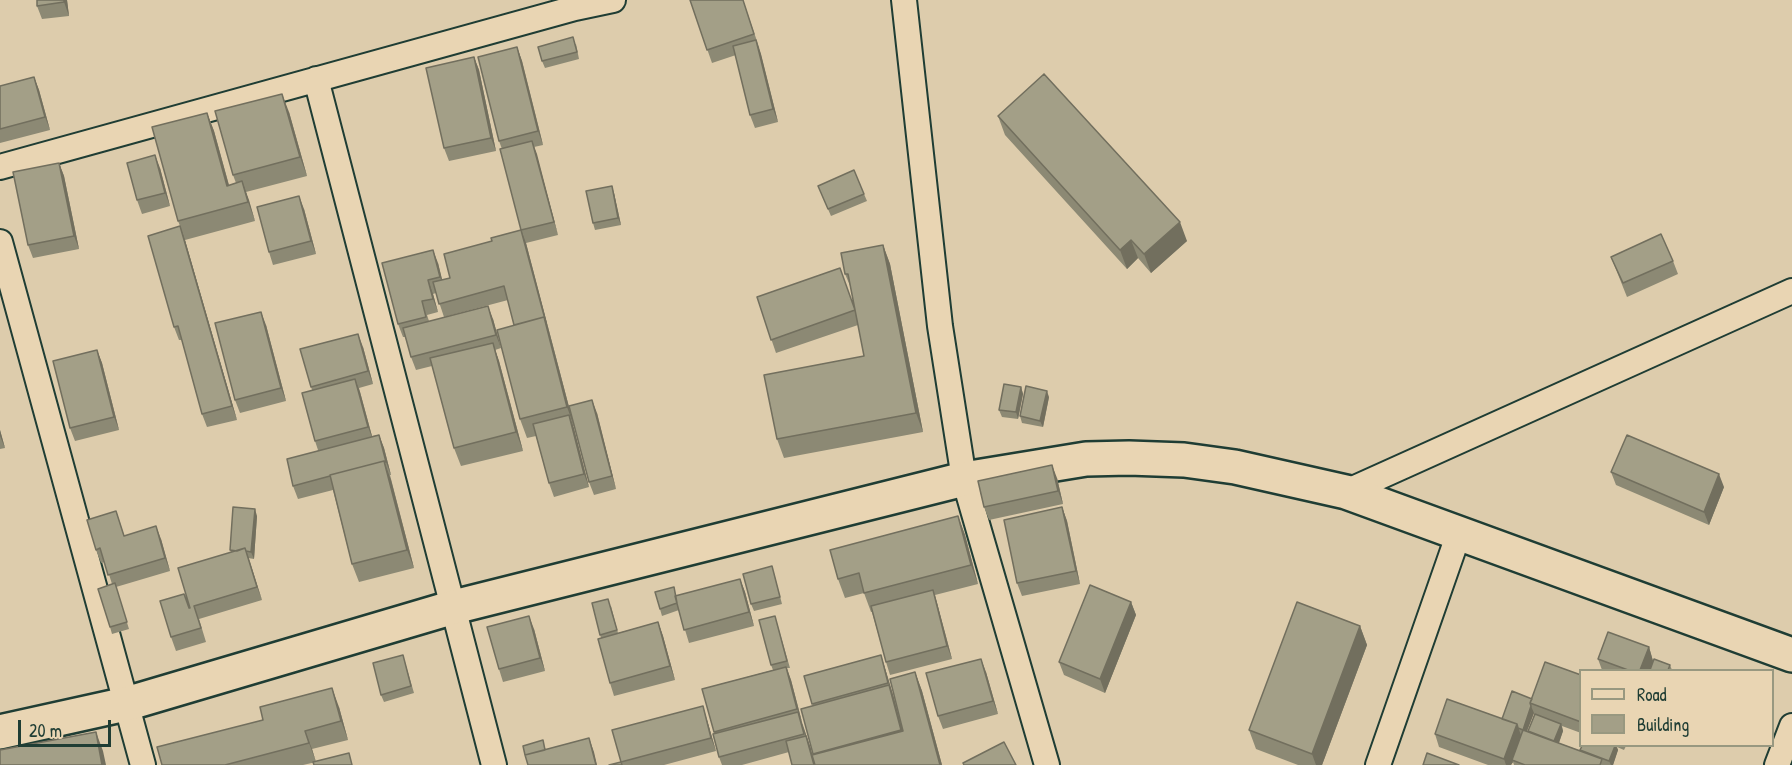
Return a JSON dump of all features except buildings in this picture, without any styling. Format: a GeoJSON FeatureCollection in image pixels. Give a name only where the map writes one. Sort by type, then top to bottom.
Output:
{"type":"FeatureCollection","features":[{"type":"Feature","properties":{"kind":"street"},"geometry":{"type":"LineString","coordinates":[[0,166],[316,79],[575,4],[613,0]]}},
{"type":"Feature","properties":{"kind":"street"},"geometry":{"type":"LineString","coordinates":[[904,0],[940,326],[964,479],[1047,765]]}},
{"type":"Feature","properties":{"kind":"street"},"geometry":{"type":"LineString","coordinates":[[316,79],[494,765]]}},
{"type":"Feature","properties":{"kind":"street"},"geometry":{"type":"LineString","coordinates":[[0,242],[143,765]]}},
{"type":"Feature","properties":{"kind":"street"},"geometry":{"type":"LineString","coordinates":[[1346,492],[1792,291]]}},
{"type":"Feature","properties":{"kind":"street"},"geometry":{"type":"LineString","coordinates":[[0,732],[126,704],[454,606],[964,479],[1086,459],[1184,460],[1235,467],[1346,492],[1792,655]]}},
{"type":"Feature","properties":{"kind":"street"},"geometry":{"type":"LineString","coordinates":[[1378,765],[1459,533]]}},
{"type":"Feature","properties":{"kind":"street"},"geometry":{"type":"LineString","coordinates":[[1777,765],[1792,726]]}}]}
